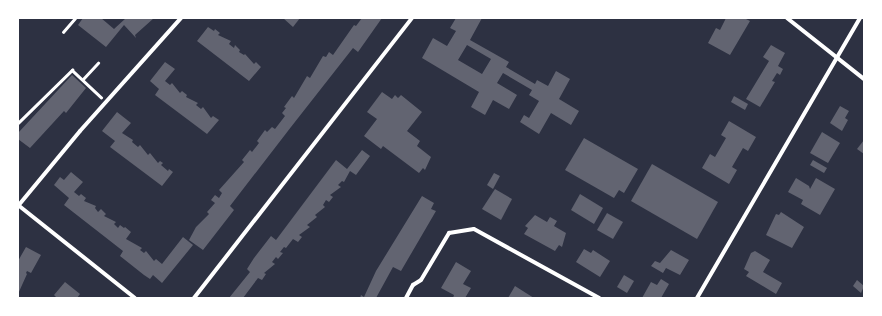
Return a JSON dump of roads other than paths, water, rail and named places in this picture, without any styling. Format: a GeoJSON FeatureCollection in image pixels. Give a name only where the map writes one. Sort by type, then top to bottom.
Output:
{"type":"FeatureCollection","features":[{"type":"Feature","properties":{"kind":"street"},"geometry":{"type":"LineString","coordinates":[[135,298],[18,205],[106,102],[182,18]]}},
{"type":"Feature","properties":{"kind":"street"},"geometry":{"type":"LineString","coordinates":[[194,298],[412,18]]}},
{"type":"Feature","properties":{"kind":"street"},"geometry":{"type":"LineString","coordinates":[[787,18],[864,79]]}},
{"type":"Feature","properties":{"kind":"street"},"geometry":{"type":"LineString","coordinates":[[697,298],[860,18]]}},
{"type":"Feature","properties":{"kind":"street"},"geometry":{"type":"LineString","coordinates":[[406,298],[413,285],[421,280],[449,232],[457,229],[474,229],[490,236],[599,298]]}}]}
